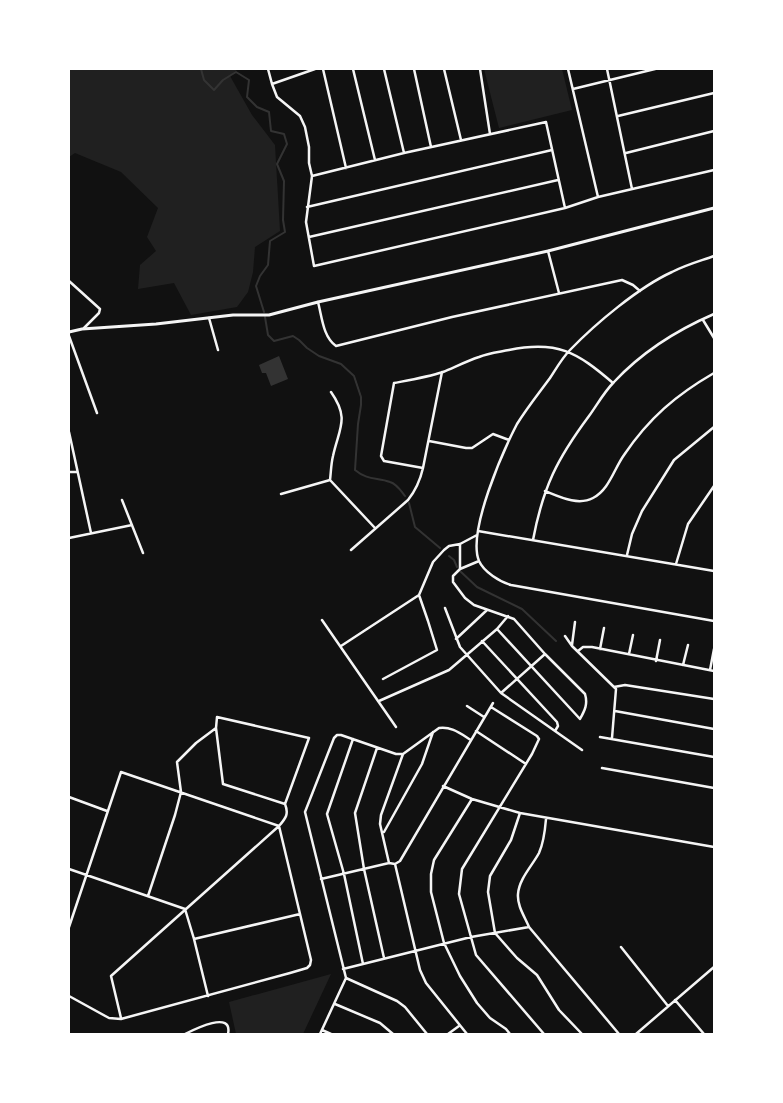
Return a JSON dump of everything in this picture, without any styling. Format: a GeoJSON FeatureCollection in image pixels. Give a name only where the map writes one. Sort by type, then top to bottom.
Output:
{"type":"FeatureCollection","features":[{"type":"Feature","properties":{"kind":"street"},"geometry":{"type":"LineString","coordinates":[[268,69],[277,97],[300,116],[305,127],[312,176],[306,222],[314,266],[565,208],[598,197],[714,170]]}},
{"type":"Feature","properties":{"kind":"street"},"geometry":{"type":"LineString","coordinates":[[272,84],[315,69]]}},
{"type":"Feature","properties":{"kind":"street"},"geometry":{"type":"LineString","coordinates":[[323,69],[346,168]]}},
{"type":"Feature","properties":{"kind":"street"},"geometry":{"type":"LineString","coordinates":[[353,69],[375,160]]}},
{"type":"Feature","properties":{"kind":"street"},"geometry":{"type":"LineString","coordinates":[[384,69],[404,153]]}},
{"type":"Feature","properties":{"kind":"street"},"geometry":{"type":"LineString","coordinates":[[414,69],[431,147]]}},
{"type":"Feature","properties":{"kind":"street"},"geometry":{"type":"LineString","coordinates":[[444,69],[461,141]]}},
{"type":"Feature","properties":{"kind":"street"},"geometry":{"type":"LineString","coordinates":[[480,69],[490,134]]}},
{"type":"Feature","properties":{"kind":"street"},"geometry":{"type":"LineString","coordinates":[[568,69],[598,197]]}},
{"type":"Feature","properties":{"kind":"street"},"geometry":{"type":"LineString","coordinates":[[607,69],[632,189]]}},
{"type":"Feature","properties":{"kind":"street"},"geometry":{"type":"LineString","coordinates":[[573,89],[643,70],[655,69]]}},
{"type":"Feature","properties":{"kind":"street"},"geometry":{"type":"LineString","coordinates":[[618,116],[714,93]]}},
{"type":"Feature","properties":{"kind":"street"},"geometry":{"type":"LineString","coordinates":[[312,176],[404,153],[546,122],[565,208]]}},
{"type":"Feature","properties":{"kind":"street"},"geometry":{"type":"LineString","coordinates":[[626,153],[714,131]]}},
{"type":"Feature","properties":{"kind":"street"},"geometry":{"type":"LineString","coordinates":[[307,208],[552,150]]}},
{"type":"Feature","properties":{"kind":"street"},"geometry":{"type":"LineString","coordinates":[[309,237],[558,180]]}},
{"type":"Feature","properties":{"kind":"street"},"geometry":{"type":"LineString","coordinates":[[97,413],[69,334],[82,329],[156,324],[234,315],[269,315],[318,302],[548,251],[714,208]]}},
{"type":"Feature","properties":{"kind":"street"},"geometry":{"type":"LineString","coordinates":[[548,251],[559,293]]}},
{"type":"Feature","properties":{"kind":"street"},"geometry":{"type":"LineString","coordinates":[[714,256],[671,272],[640,291],[598,324],[568,351],[518,422],[497,467],[477,533],[479,561],[499,581],[511,585],[714,621]]}},
{"type":"Feature","properties":{"kind":"street"},"geometry":{"type":"LineString","coordinates":[[318,302],[326,334],[330,342],[336,346],[452,317],[622,280],[640,291]]}},
{"type":"Feature","properties":{"kind":"street"},"geometry":{"type":"LineString","coordinates":[[69,281],[100,309],[100,313],[82,329]]}},
{"type":"Feature","properties":{"kind":"street"},"geometry":{"type":"LineString","coordinates":[[533,540],[545,491],[564,451],[613,383],[640,358],[669,338],[714,314]]}},
{"type":"Feature","properties":{"kind":"street"},"geometry":{"type":"LineString","coordinates":[[209,318],[218,350]]}},
{"type":"Feature","properties":{"kind":"street"},"geometry":{"type":"LineString","coordinates":[[703,320],[714,338]]}},
{"type":"Feature","properties":{"kind":"street"},"geometry":{"type":"LineString","coordinates":[[423,468],[384,461],[381,456],[394,383],[442,372],[481,356],[527,346],[544,346],[568,351],[579,356],[613,383]]}},
{"type":"Feature","properties":{"kind":"street"},"geometry":{"type":"LineString","coordinates":[[351,550],[408,500],[421,480],[442,372]]}},
{"type":"Feature","properties":{"kind":"street"},"geometry":{"type":"LineString","coordinates":[[545,491],[573,501],[591,499],[602,492],[624,455],[657,413],[690,387],[714,373]]}},
{"type":"Feature","properties":{"kind":"street"},"geometry":{"type":"LineString","coordinates":[[330,480],[333,457],[342,424],[341,409],[331,392]]}},
{"type":"Feature","properties":{"kind":"street"},"geometry":{"type":"LineString","coordinates":[[627,555],[642,511],[674,460],[714,427]]}},
{"type":"Feature","properties":{"kind":"street"},"geometry":{"type":"LineString","coordinates":[[69,432],[70,444],[91,533]]}},
{"type":"Feature","properties":{"kind":"street"},"geometry":{"type":"LineString","coordinates":[[429,441],[472,448],[493,434],[509,441]]}},
{"type":"Feature","properties":{"kind":"street"},"geometry":{"type":"LineString","coordinates":[[69,472],[77,472]]}},
{"type":"Feature","properties":{"kind":"street"},"geometry":{"type":"LineString","coordinates":[[330,480],[375,528]]}},
{"type":"Feature","properties":{"kind":"street"},"geometry":{"type":"LineString","coordinates":[[282,494],[330,480]]}},
{"type":"Feature","properties":{"kind":"street"},"geometry":{"type":"LineString","coordinates":[[676,564],[688,524],[714,486]]}},
{"type":"Feature","properties":{"kind":"street"},"geometry":{"type":"LineString","coordinates":[[122,500],[143,553]]}},
{"type":"Feature","properties":{"kind":"street"},"geometry":{"type":"LineString","coordinates":[[69,538],[132,525]]}},
{"type":"Feature","properties":{"kind":"street"},"geometry":{"type":"LineString","coordinates":[[341,646],[419,595],[433,562],[444,550],[449,546],[460,544],[477,533],[627,555],[714,571]]}},
{"type":"Feature","properties":{"kind":"street"},"geometry":{"type":"LineString","coordinates":[[460,544],[460,569]]}},
{"type":"Feature","properties":{"kind":"street"},"geometry":{"type":"LineString","coordinates":[[479,561],[460,569],[453,576],[453,582],[465,598],[474,605],[508,616],[514,620],[585,694],[587,700],[586,708],[580,719],[497,629]]}},
{"type":"Feature","properties":{"kind":"street"},"geometry":{"type":"LineString","coordinates":[[383,678],[437,650],[419,595]]}},
{"type":"Feature","properties":{"kind":"street"},"geometry":{"type":"LineString","coordinates":[[445,608],[456,639],[501,693],[582,750]]}},
{"type":"Feature","properties":{"kind":"street"},"geometry":{"type":"LineString","coordinates":[[456,639],[487,610]]}},
{"type":"Feature","properties":{"kind":"street"},"geometry":{"type":"LineString","coordinates":[[380,701],[449,670],[497,629],[508,616]]}},
{"type":"Feature","properties":{"kind":"street"},"geometry":{"type":"LineString","coordinates":[[322,620],[380,701],[396,727]]}},
{"type":"Feature","properties":{"kind":"street"},"geometry":{"type":"LineString","coordinates":[[572,646],[576,622]]}},
{"type":"Feature","properties":{"kind":"street"},"geometry":{"type":"LineString","coordinates":[[600,649],[604,628]]}},
{"type":"Feature","properties":{"kind":"street"},"geometry":{"type":"LineString","coordinates":[[630,654],[633,635]]}},
{"type":"Feature","properties":{"kind":"street"},"geometry":{"type":"LineString","coordinates":[[565,636],[572,646],[616,689],[617,696],[612,738]]}},
{"type":"Feature","properties":{"kind":"street"},"geometry":{"type":"LineString","coordinates":[[656,660],[660,640]]}},
{"type":"Feature","properties":{"kind":"street"},"geometry":{"type":"LineString","coordinates":[[482,641],[557,722],[558,726],[555,731]]}},
{"type":"Feature","properties":{"kind":"street"},"geometry":{"type":"LineString","coordinates":[[683,665],[688,646]]}},
{"type":"Feature","properties":{"kind":"street"},"geometry":{"type":"LineString","coordinates":[[578,651],[583,647],[600,649],[714,671]]}},
{"type":"Feature","properties":{"kind":"street"},"geometry":{"type":"LineString","coordinates":[[710,670],[714,648]]}},
{"type":"Feature","properties":{"kind":"street"},"geometry":{"type":"LineString","coordinates":[[501,693],[545,654]]}},
{"type":"Feature","properties":{"kind":"street"},"geometry":{"type":"LineString","coordinates":[[614,686],[625,685],[714,699]]}},
{"type":"Feature","properties":{"kind":"street"},"geometry":{"type":"LineString","coordinates":[[321,879],[389,863],[395,864],[400,861],[492,705],[537,736],[539,740],[526,764],[462,869],[459,894],[476,955],[544,1034]]}},
{"type":"Feature","properties":{"kind":"street"},"geometry":{"type":"LineString","coordinates":[[468,706],[484,717]]}},
{"type":"Feature","properties":{"kind":"street"},"geometry":{"type":"LineString","coordinates":[[615,711],[714,729]]}},
{"type":"Feature","properties":{"kind":"street"},"geometry":{"type":"LineString","coordinates":[[121,1018],[111,976],[279,826],[287,816],[288,810],[285,804],[223,784],[216,728],[217,717],[309,738],[285,804]]}},
{"type":"Feature","properties":{"kind":"street"},"geometry":{"type":"LineString","coordinates":[[389,863],[380,824],[382,807],[402,754],[434,731],[446,727],[471,740]]}},
{"type":"Feature","properties":{"kind":"street"},"geometry":{"type":"LineString","coordinates":[[148,896],[175,815],[180,792],[177,762],[196,743],[216,728]]}},
{"type":"Feature","properties":{"kind":"street"},"geometry":{"type":"LineString","coordinates":[[383,834],[422,764],[434,731]]}},
{"type":"Feature","properties":{"kind":"street"},"geometry":{"type":"LineString","coordinates":[[476,731],[526,764]]}},
{"type":"Feature","properties":{"kind":"street"},"geometry":{"type":"LineString","coordinates":[[402,754],[396,754],[337,735],[334,738],[305,812],[342,969],[346,978],[406,1007],[428,1034]]}},
{"type":"Feature","properties":{"kind":"street"},"geometry":{"type":"LineString","coordinates":[[600,737],[714,758]]}},
{"type":"Feature","properties":{"kind":"street"},"geometry":{"type":"LineString","coordinates":[[353,739],[327,814],[344,874],[363,964]]}},
{"type":"Feature","properties":{"kind":"street"},"geometry":{"type":"LineString","coordinates":[[377,748],[355,813],[364,869],[384,958]]}},
{"type":"Feature","properties":{"kind":"street"},"geometry":{"type":"LineString","coordinates":[[602,768],[714,788]]}},
{"type":"Feature","properties":{"kind":"street"},"geometry":{"type":"LineString","coordinates":[[69,927],[70,919],[122,772],[279,826]]}},
{"type":"Feature","properties":{"kind":"street"},"geometry":{"type":"LineString","coordinates":[[443,786],[499,808],[546,819],[714,846]]}},
{"type":"Feature","properties":{"kind":"street"},"geometry":{"type":"LineString","coordinates":[[69,797],[108,812]]}},
{"type":"Feature","properties":{"kind":"street"},"geometry":{"type":"LineString","coordinates":[[472,799],[434,860],[431,874],[431,892],[444,944],[460,976],[477,1003],[490,1018],[510,1034]]}},
{"type":"Feature","properties":{"kind":"street"},"geometry":{"type":"LineString","coordinates":[[520,813],[511,840],[490,876],[488,892],[495,933],[517,958],[537,975],[559,1010],[582,1034]]}},
{"type":"Feature","properties":{"kind":"street"},"geometry":{"type":"LineString","coordinates":[[546,819],[544,837],[539,852],[520,884],[518,895],[520,906],[529,927],[619,1034]]}},
{"type":"Feature","properties":{"kind":"street"},"geometry":{"type":"LineString","coordinates":[[69,996],[109,1018],[121,1018],[208,996],[290,973],[310,965],[311,960],[279,826]]}},
{"type":"Feature","properties":{"kind":"street"},"geometry":{"type":"LineString","coordinates":[[395,864],[420,970],[426,983],[467,1034]]}},
{"type":"Feature","properties":{"kind":"street"},"geometry":{"type":"LineString","coordinates":[[69,869],[184,909]]}},
{"type":"Feature","properties":{"kind":"street"},"geometry":{"type":"LineString","coordinates":[[184,909],[194,939],[208,996]]}},
{"type":"Feature","properties":{"kind":"street"},"geometry":{"type":"LineString","coordinates":[[194,939],[300,914]]}},
{"type":"Feature","properties":{"kind":"street"},"geometry":{"type":"LineString","coordinates":[[342,969],[471,937],[529,927]]}},
{"type":"Feature","properties":{"kind":"street"},"geometry":{"type":"LineString","coordinates":[[621,947],[668,1006]]}},
{"type":"Feature","properties":{"kind":"street"},"geometry":{"type":"LineString","coordinates":[[636,1034],[714,967]]}},
{"type":"Feature","properties":{"kind":"street"},"geometry":{"type":"LineString","coordinates":[[320,1034],[346,978]]}},
{"type":"Feature","properties":{"kind":"street"},"geometry":{"type":"LineString","coordinates":[[675,1000],[704,1034]]}},
{"type":"Feature","properties":{"kind":"street"},"geometry":{"type":"LineString","coordinates":[[335,1003],[380,1023],[393,1034]]}},
{"type":"Feature","properties":{"kind":"street"},"geometry":{"type":"LineString","coordinates":[[185,1034],[196,1028],[216,1022],[227,1024],[229,1028],[228,1034]]}},
{"type":"Feature","properties":{"kind":"street"},"geometry":{"type":"LineString","coordinates":[[448,1034],[460,1026]]}},
{"type":"Feature","properties":{"kind":"street"},"geometry":{"type":"LineString","coordinates":[[322,1030],[331,1034]]}},
{"type":"Feature","properties":{"kind":"shaded area"},"geometry":{"type":"Polygon","coordinates":[[[69,69],[238,69],[230,76],[252,115],[275,145],[280,231],[255,247],[253,272],[248,292],[237,307],[191,315],[174,283],[138,289],[140,265],[156,251],[147,237],[158,208],[121,172],[75,153],[69,157],[69,69]]]}},
{"type":"Feature","properties":{"kind":"shaded area"},"geometry":{"type":"Polygon","coordinates":[[[484,69],[562,69],[572,110],[499,128],[484,69]]]}},
{"type":"Feature","properties":{"kind":"shaded area"},"geometry":{"type":"Polygon","coordinates":[[[279,356],[288,379],[271,386],[266,373],[262,373],[259,365],[279,356]]]}},
{"type":"Feature","properties":{"kind":"shaded area"},"geometry":{"type":"Polygon","coordinates":[[[331,974],[303,1034],[236,1034],[229,1002],[331,974]]]}},
{"type":"Feature","properties":{"kind":"waterway"},"geometry":{"type":"LineString","coordinates":[[201,69],[204,80],[214,90],[223,80],[236,72],[249,80],[247,97],[257,107],[269,112],[271,131],[284,134],[287,144],[277,164],[284,181],[283,220],[285,232],[270,241],[268,265],[256,286],[264,312]]}},
{"type":"Feature","properties":{"kind":"waterway"},"geometry":{"type":"LineString","coordinates":[[265,317],[268,335],[274,341],[293,336],[319,356],[341,364],[354,376],[361,397],[355,470],[364,476],[392,483],[405,496]]}},
{"type":"Feature","properties":{"kind":"waterway"},"geometry":{"type":"LineString","coordinates":[[409,503],[415,527],[440,548]]}},
{"type":"Feature","properties":{"kind":"waterway"},"geometry":{"type":"LineString","coordinates":[[449,556],[454,560],[457,567]]}},
{"type":"Feature","properties":{"kind":"waterway"},"geometry":{"type":"LineString","coordinates":[[460,571],[477,587],[522,609],[556,641]]}}]}
